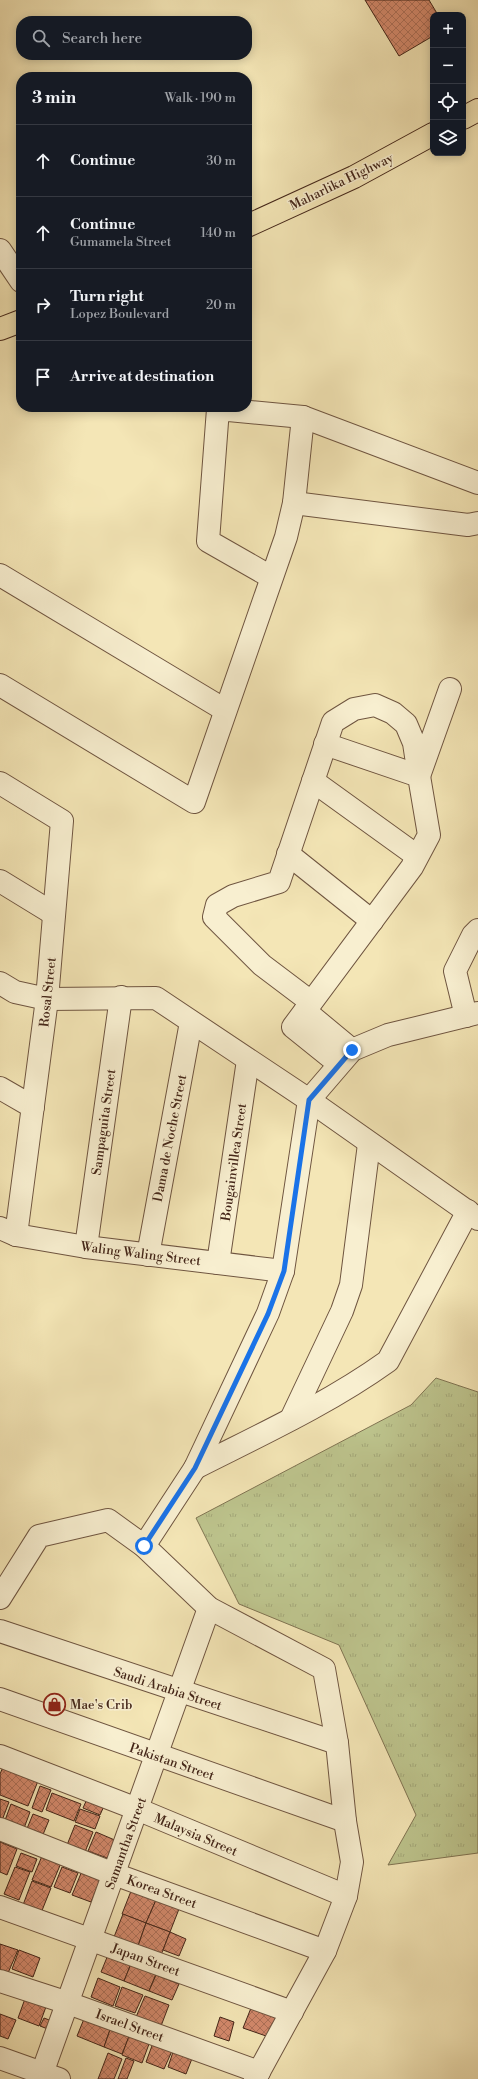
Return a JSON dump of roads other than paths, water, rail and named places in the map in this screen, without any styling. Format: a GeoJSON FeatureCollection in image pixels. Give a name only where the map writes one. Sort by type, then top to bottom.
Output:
{"type":"FeatureCollection","features":[{"type":"Feature","properties":{"kind":"main road"},"geometry":{"type":"LineString","coordinates":[[466,116],[478,110]]}},
{"type":"Feature","properties":{"kind":"main road","name":"Maharlika Highway"},"geometry":{"type":"LineString","coordinates":[[252,224],[354,177],[430,136]]}},
{"type":"Feature","properties":{"kind":"main road"},"geometry":{"type":"LineString","coordinates":[[0,329],[16,323]]}},
{"type":"Feature","properties":{"kind":"street"},"geometry":{"type":"LineString","coordinates":[[0,250],[16,274]]}},
{"type":"Feature","properties":{"kind":"street"},"geometry":{"type":"LineString","coordinates":[[218,412],[208,541],[271,577]]}},
{"type":"Feature","properties":{"kind":"street"},"geometry":{"type":"LineString","coordinates":[[250,412],[303,417],[478,483]]}},
{"type":"Feature","properties":{"kind":"street"},"geometry":{"type":"LineString","coordinates":[[0,685],[194,802],[286,537],[294,503],[303,417]]}},
{"type":"Feature","properties":{"kind":"street"},"geometry":{"type":"LineString","coordinates":[[294,503],[468,525],[478,523]]}},
{"type":"Feature","properties":{"kind":"street"},"geometry":{"type":"LineString","coordinates":[[0,575],[225,710]]}},
{"type":"Feature","properties":{"kind":"street"},"geometry":{"type":"LineString","coordinates":[[419,776],[450,689]]}},
{"type":"Feature","properties":{"kind":"street"},"geometry":{"type":"LineString","coordinates":[[308,1007],[412,867],[430,835],[414,743],[406,724],[393,713],[375,705],[354,709],[333,722],[279,882],[233,896],[217,905],[214,917],[262,965],[308,1007],[345,1057]]}},
{"type":"Feature","properties":{"kind":"street"},"geometry":{"type":"LineString","coordinates":[[325,744],[419,776]]}},
{"type":"Feature","properties":{"kind":"street"},"geometry":{"type":"LineString","coordinates":[[313,781],[417,856]]}},
{"type":"Feature","properties":{"kind":"street","name":"Rosal Street"},"geometry":{"type":"LineString","coordinates":[[0,783],[62,821],[47,999],[33,1107],[8,1231]]}},
{"type":"Feature","properties":{"kind":"street"},"geometry":{"type":"LineString","coordinates":[[288,854],[372,921]]}},
{"type":"Feature","properties":{"kind":"street"},"geometry":{"type":"LineString","coordinates":[[0,881],[54,914]]}},
{"type":"Feature","properties":{"kind":"street"},"geometry":{"type":"LineString","coordinates":[[144,1546],[195,1468],[268,1314],[284,1271],[309,1100],[345,1057],[388,1036],[472,1014],[455,971],[473,935],[478,930]]}},
{"type":"Feature","properties":{"kind":"street"},"geometry":{"type":"LineString","coordinates":[[0,983],[15,992],[47,999],[121,997],[156,998],[309,1100],[369,1144],[473,1215],[388,1361],[366,1376],[291,1419],[195,1468]]}},
{"type":"Feature","properties":{"kind":"street","name":"Sampaguita Street"},"geometry":{"type":"LineString","coordinates":[[86,1247],[121,997]]}},
{"type":"Feature","properties":{"kind":"street","name":"Dama de Noche Street"},"geometry":{"type":"LineString","coordinates":[[148,1255],[191,1022]]}},
{"type":"Feature","properties":{"kind":"street","name":"Bougainvillea Street"},"geometry":{"type":"LineString","coordinates":[[218,1263],[248,1060]]}},
{"type":"Feature","properties":{"kind":"street"},"geometry":{"type":"LineString","coordinates":[[0,1088],[33,1107]]}},
{"type":"Feature","properties":{"kind":"street"},"geometry":{"type":"LineString","coordinates":[[291,1419],[342,1311],[351,1285],[369,1144]]}},
{"type":"Feature","properties":{"kind":"street","name":"Waling Waling Street"},"geometry":{"type":"LineString","coordinates":[[8,1231],[86,1247],[284,1271]]}},
{"type":"Feature","properties":{"kind":"street"},"geometry":{"type":"LineString","coordinates":[[0,1598],[39,1536],[108,1520],[144,1546],[209,1608],[324,1669],[337,1743],[345,1821],[352,1862],[346,1896],[325,1951],[257,2075]]}},
{"type":"Feature","properties":{"kind":"street","name":"Samantha Street"},"geometry":{"type":"LineString","coordinates":[[47,2077],[68,2003],[90,1939],[209,1608]]}},
{"type":"Feature","properties":{"kind":"street","name":"Saudi Arabia Street"},"geometry":{"type":"LineString","coordinates":[[0,1632],[337,1743]]}},
{"type":"Feature","properties":{"kind":"street","name":"Pakistan Street"},"geometry":{"type":"LineString","coordinates":[[0,1699],[156,1756],[345,1821]]}},
{"type":"Feature","properties":{"kind":"street","name":"Malaysia Street"},"geometry":{"type":"LineString","coordinates":[[0,1756],[137,1809],[346,1896]]}},
{"type":"Feature","properties":{"kind":"street","name":"Korea Street"},"geometry":{"type":"LineString","coordinates":[[0,1829],[114,1874],[325,1951]]}},
{"type":"Feature","properties":{"kind":"street","name":"Japan Street"},"geometry":{"type":"LineString","coordinates":[[0,1907],[292,2012]]}},
{"type":"Feature","properties":{"kind":"street","name":"Israel Street"},"geometry":{"type":"LineString","coordinates":[[0,1981],[68,2003],[257,2075]]}},
{"type":"Feature","properties":{"kind":"street"},"geometry":{"type":"LineString","coordinates":[[0,2058],[47,2077]]}},
{"type":"Feature","properties":{"kind":"place","name":"Mae's Crib"},"geometry":{"type":"Point","coordinates":[55,1704]}}]}
